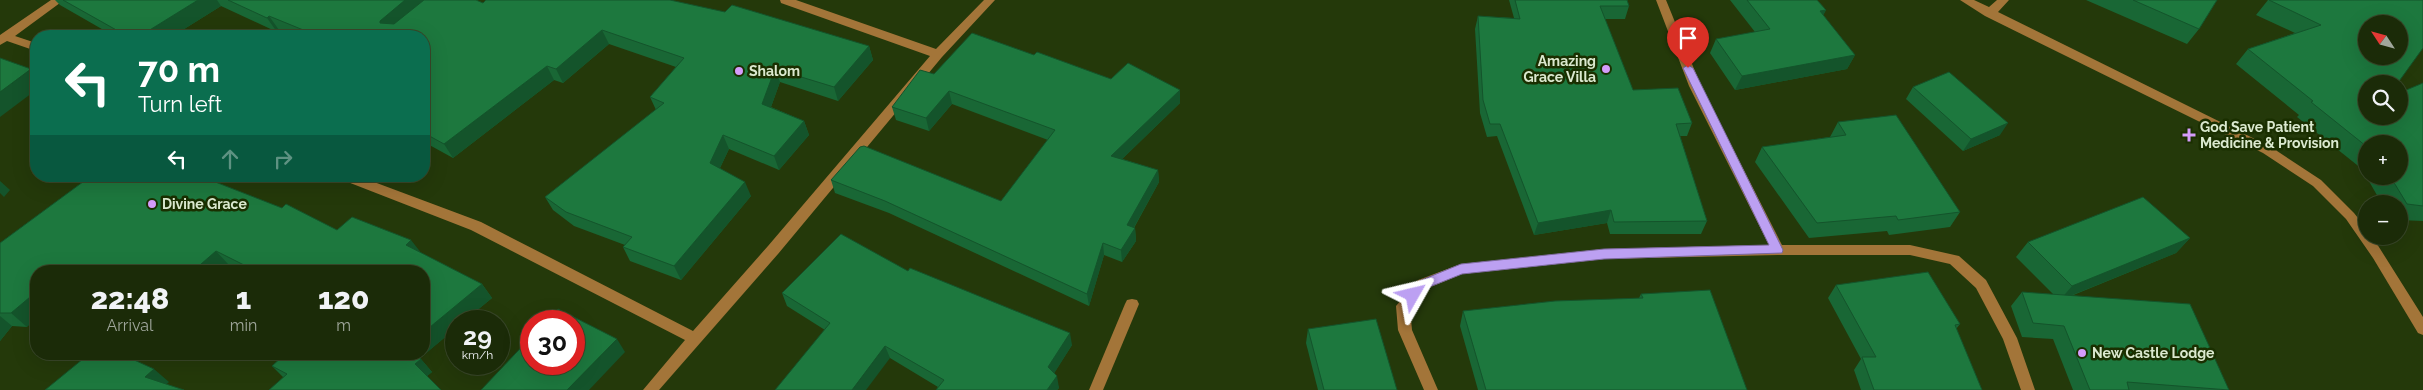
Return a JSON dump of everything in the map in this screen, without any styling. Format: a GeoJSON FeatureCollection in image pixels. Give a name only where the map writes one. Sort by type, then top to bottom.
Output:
{"type":"FeatureCollection","features":[{"type":"Feature","properties":{"kind":"street"},"geometry":{"type":"LineString","coordinates":[[3,39],[59,0]]}},
{"type":"Feature","properties":{"kind":"street"},"geometry":{"type":"LineString","coordinates":[[785,0],[938,54]]}},
{"type":"Feature","properties":{"kind":"street"},"geometry":{"type":"LineString","coordinates":[[650,390],[696,339],[938,54],[990,0]]}},
{"type":"Feature","properties":{"kind":"street"},"geometry":{"type":"LineString","coordinates":[[1661,0],[1695,86],[1778,250]]}},
{"type":"Feature","properties":{"kind":"street"},"geometry":{"type":"LineString","coordinates":[[1965,0],[2267,150],[2317,183],[2350,216],[2378,254],[2423,329]]}},
{"type":"Feature","properties":{"kind":"street"},"geometry":{"type":"LineString","coordinates":[[1989,13],[2004,0]]}},
{"type":"Feature","properties":{"kind":"street"},"geometry":{"type":"LineString","coordinates":[[3,39],[30,46]]}},
{"type":"Feature","properties":{"kind":"street"},"geometry":{"type":"LineString","coordinates":[[360,182],[476,226],[696,339]]}},
{"type":"Feature","properties":{"kind":"street"},"geometry":{"type":"LineString","coordinates":[[1431,390],[1405,330],[1403,306],[1423,284],[1461,269],[1604,254],[1778,250],[1910,250],[1954,260],[1980,284],[2010,338],[2028,390]]}},
{"type":"Feature","properties":{"kind":"street"},"geometry":{"type":"LineString","coordinates":[[1096,390],[1132,304]]}},
{"type":"Feature","properties":{"kind":"building"},"geometry":{"type":"Polygon","coordinates":[[[63,0],[198,0],[150,30],[116,30],[63,0]]]}},
{"type":"Feature","properties":{"kind":"building"},"geometry":{"type":"Polygon","coordinates":[[[228,0],[405,0],[380,21],[380,23],[394,24],[424,0],[476,0],[483,3],[486,0],[670,0],[725,12],[732,5],[869,46],[834,87],[775,69],[762,104],[804,121],[774,156],[723,135],[710,163],[745,182],[674,266],[623,247],[632,237],[566,212],[545,197],[664,103],[650,97],[684,58],[602,30],[556,69],[547,66],[444,144],[430,136],[430,30],[303,30],[269,16],[267,18],[228,0]]]}},
{"type":"Feature","properties":{"kind":"building"},"geometry":{"type":"Polygon","coordinates":[[[1515,0],[1627,0],[1629,6],[1600,6],[1633,90],[1678,88],[1692,123],[1676,124],[1707,221],[1614,222],[1611,210],[1538,223],[1500,124],[1490,124],[1483,100],[1478,16],[1520,19],[1515,0]]]}},
{"type":"Feature","properties":{"kind":"building"},"geometry":{"type":"Polygon","coordinates":[[[1747,0],[1817,0],[1826,10],[1820,11],[1855,55],[1742,76],[1716,39],[1770,29],[1747,0]]]}},
{"type":"Feature","properties":{"kind":"building"},"geometry":{"type":"Polygon","coordinates":[[[2133,0],[2217,0],[2199,29],[2133,0]]]}},
{"type":"Feature","properties":{"kind":"building"},"geometry":{"type":"Polygon","coordinates":[[[2269,0],[2423,0],[2423,48],[2404,75],[2358,75],[2358,125],[2408,125],[2408,89],[2423,83],[2423,206],[2408,204],[2408,195],[2402,195],[2395,185],[2408,185],[2408,135],[2358,135],[2358,140],[2248,49],[2321,25],[2269,0]]]}},
{"type":"Feature","properties":{"kind":"building"},"geometry":{"type":"Polygon","coordinates":[[[972,33],[1034,55],[1037,52],[1111,79],[1128,63],[1180,90],[1111,156],[1158,170],[1127,225],[1135,228],[1121,250],[1103,243],[1087,294],[885,201],[831,180],[860,147],[864,146],[1001,201],[1055,130],[949,91],[926,118],[892,107],[920,70],[934,74],[972,33]]]}},
{"type":"Feature","properties":{"kind":"building"},"geometry":{"type":"Polygon","coordinates":[[[0,58],[30,69],[30,70],[0,92],[0,58]]]}},
{"type":"Feature","properties":{"kind":"building"},"geometry":{"type":"Polygon","coordinates":[[[1949,72],[2008,123],[1971,139],[1913,87],[1949,72]]]}},
{"type":"Feature","properties":{"kind":"building"},"geometry":{"type":"Polygon","coordinates":[[[1896,115],[1960,212],[1898,220],[1896,216],[1817,223],[1762,147],[1846,135],[1838,122],[1896,115]]]}},
{"type":"Feature","properties":{"kind":"building"},"geometry":{"type":"Polygon","coordinates":[[[83,182],[215,182],[282,208],[286,204],[337,230],[352,217],[411,240],[406,245],[482,284],[451,310],[445,310],[445,315],[430,327],[430,265],[244,265],[216,251],[200,265],[30,265],[30,297],[11,313],[0,313],[0,243],[83,182]]]}},
{"type":"Feature","properties":{"kind":"building"},"geometry":{"type":"Polygon","coordinates":[[[2143,197],[2190,238],[2072,286],[2028,242],[2143,197]]]}},
{"type":"Feature","properties":{"kind":"building"},"geometry":{"type":"Polygon","coordinates":[[[841,234],[908,271],[910,268],[1070,333],[1048,367],[1057,376],[1047,390],[936,390],[944,380],[885,346],[852,390],[775,390],[830,323],[782,293],[841,234]]]}},
{"type":"Feature","properties":{"kind":"building"},"geometry":{"type":"Polygon","coordinates":[[[1928,272],[1960,324],[1955,325],[1982,390],[1874,390],[1862,357],[1876,357],[1836,285],[1928,272]]]}},
{"type":"Feature","properties":{"kind":"building"},"geometry":{"type":"Polygon","coordinates":[[[1710,290],[1747,390],[1486,390],[1463,311],[1555,301],[1643,298],[1641,294],[1710,290]]]}},
{"type":"Feature","properties":{"kind":"building"},"geometry":{"type":"Polygon","coordinates":[[[2022,292],[2190,304],[2229,390],[2127,382],[2129,390],[2090,390],[2064,326],[2033,323],[2022,292]]]}},
{"type":"Feature","properties":{"kind":"building"},"geometry":{"type":"Polygon","coordinates":[[[1376,319],[1397,390],[1324,390],[1308,329],[1376,319]]]}},
{"type":"Feature","properties":{"kind":"building"},"geometry":{"type":"Polygon","coordinates":[[[585,323],[617,339],[585,372],[585,323]]]}},
{"type":"Feature","properties":{"kind":"building"},"geometry":{"type":"Polygon","coordinates":[[[520,349],[520,375],[582,375],[567,390],[481,390],[495,375],[510,375],[510,359],[520,349]]]}},
{"type":"Feature","properties":{"kind":"building"},"geometry":{"type":"Polygon","coordinates":[[[82,360],[134,360],[154,369],[145,377],[184,390],[45,390],[82,360]]]}},
{"type":"Feature","properties":{"kind":"building"},"geometry":{"type":"Polygon","coordinates":[[[278,360],[420,360],[415,364],[441,390],[269,390],[287,374],[272,366],[278,360]]]}},
{"type":"Feature","properties":{"kind":"place","name":"Amazing Grace Villa"},"geometry":{"type":"Point","coordinates":[1606,69]}},
{"type":"Feature","properties":{"kind":"place","name":"Shalom"},"geometry":{"type":"Point","coordinates":[739,71]}},
{"type":"Feature","properties":{"kind":"place","name":"God Save Patient Medicine & Provision"},"geometry":{"type":"Point","coordinates":[2189,135]}},
{"type":"Feature","properties":{"kind":"place","name":"Divine Grace"},"geometry":{"type":"Point","coordinates":[152,204]}},
{"type":"Feature","properties":{"kind":"place","name":"New Castle Lodge"},"geometry":{"type":"Point","coordinates":[2082,353]}},
{"type":"Feature","properties":{"kind":"route"},"geometry":{"type":"LineString","coordinates":[[1413,295],[1423,284],[1461,269],[1604,254],[1778,250],[1695,86],[1688,68]]}}]}
